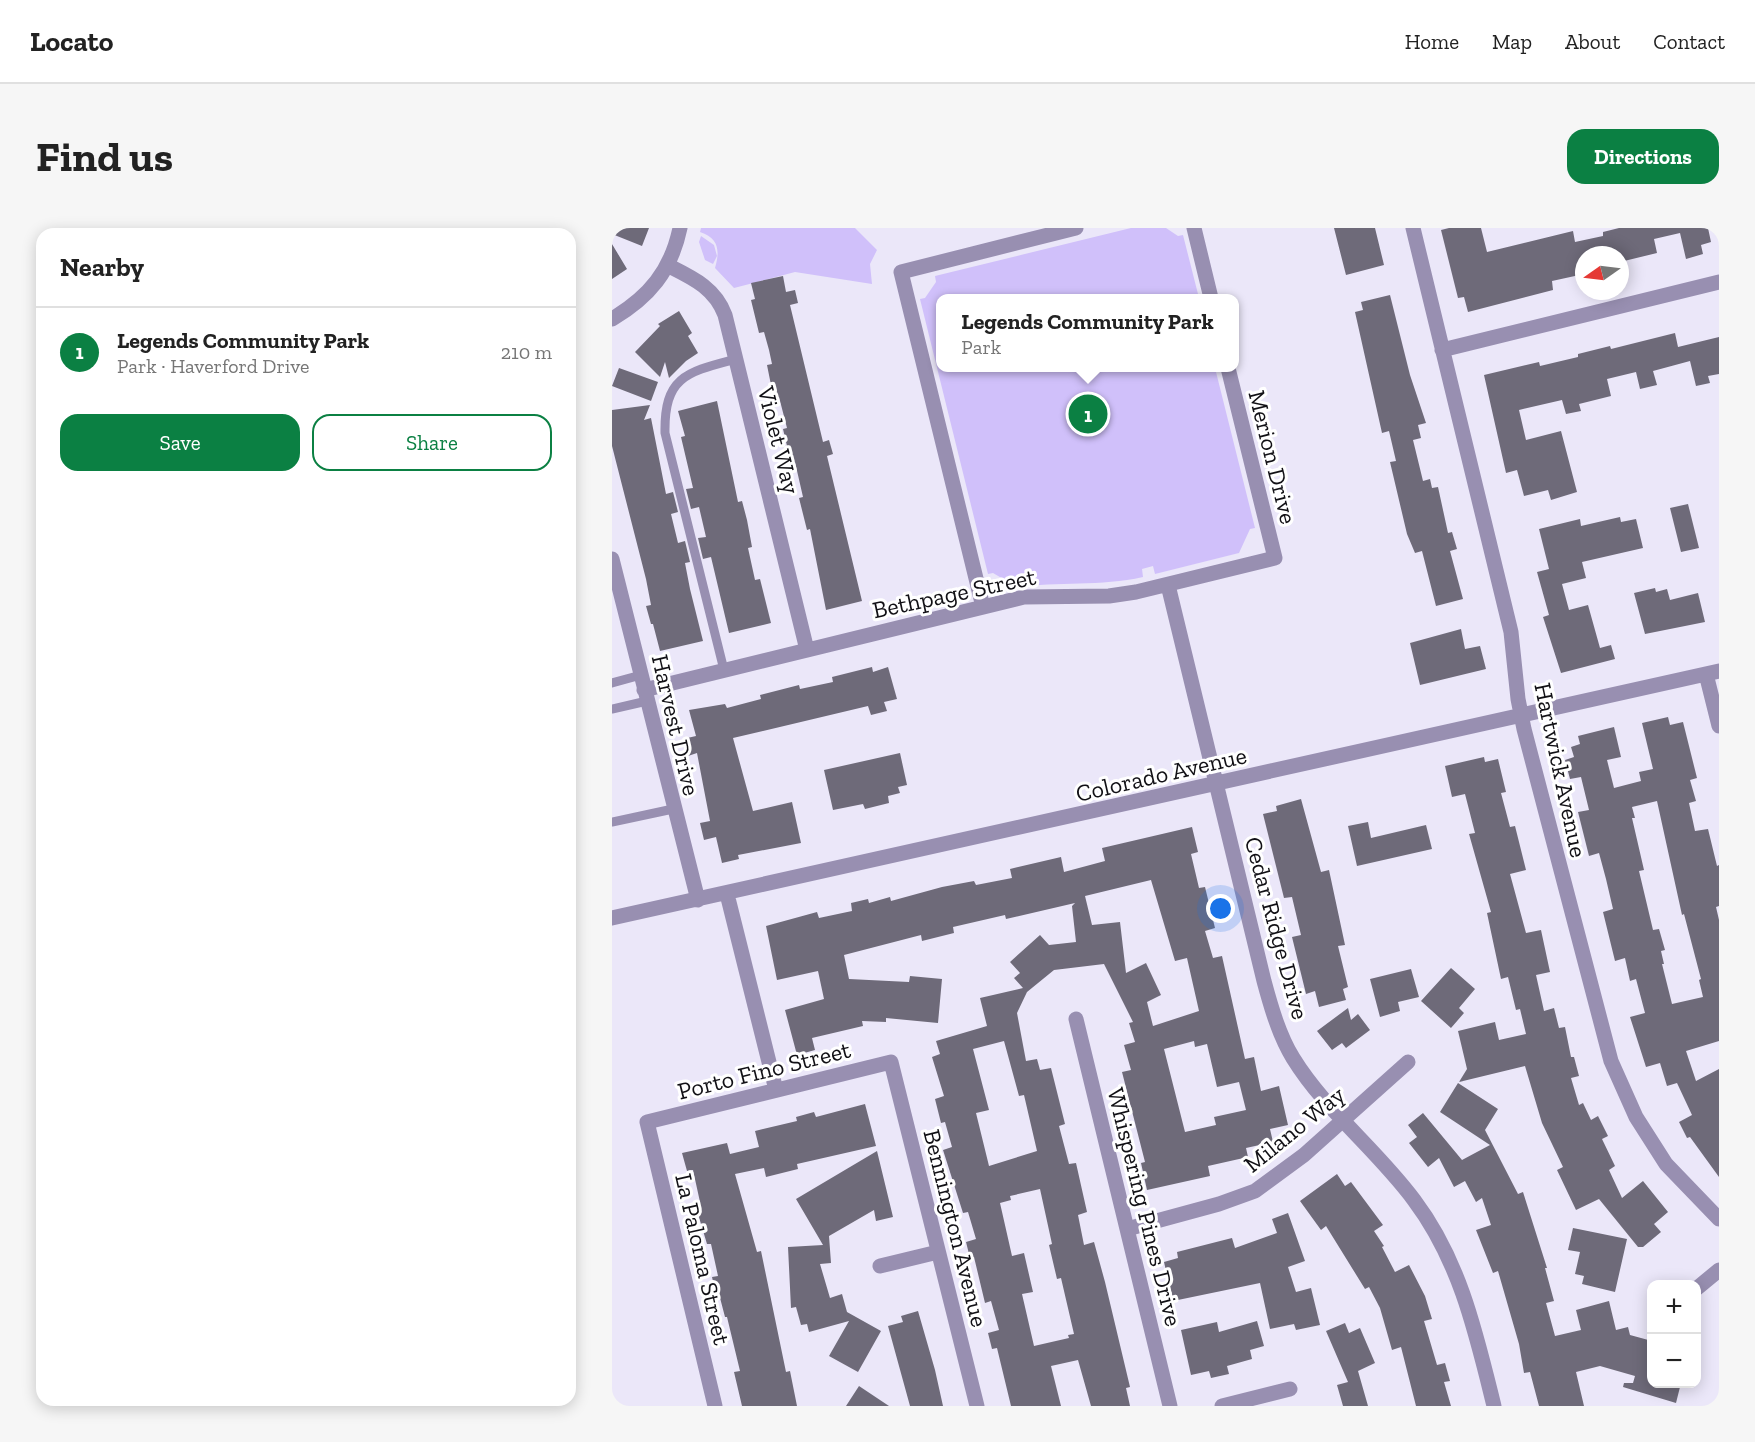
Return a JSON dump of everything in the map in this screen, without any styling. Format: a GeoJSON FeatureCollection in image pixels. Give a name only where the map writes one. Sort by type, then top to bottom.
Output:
{"type":"FeatureCollection","features":[{"type":"Feature","properties":{"kind":"street"},"geometry":{"type":"LineString","coordinates":[[612,328],[616,317],[660,279],[669,266],[680,228]]}},
{"type":"Feature","properties":{"kind":"street"},"geometry":{"type":"LineString","coordinates":[[983,607],[901,272],[1076,228]]}},
{"type":"Feature","properties":{"kind":"street"},"geometry":{"type":"LineString","coordinates":[[1194,228],[1210,294]]}},
{"type":"Feature","properties":{"kind":"street","name":"Hartwick Avenue"},"geometry":{"type":"LineString","coordinates":[[1413,228],[1512,632],[1521,715],[1611,1061],[1636,1117],[1666,1164],[1719,1219]]}},
{"type":"Feature","properties":{"kind":"street","name":"Violet Way"},"geometry":{"type":"LineString","coordinates":[[669,266],[701,284],[719,301],[736,359],[807,650]]}},
{"type":"Feature","properties":{"kind":"street"},"geometry":{"type":"LineString","coordinates":[[1442,350],[1719,282]]}},
{"type":"Feature","properties":{"kind":"street","name":"Merion Drive"},"geometry":{"type":"LineString","coordinates":[[1229,372],[1275,558]]}},
{"type":"Feature","properties":{"kind":"street","name":"Bethpage Street"},"geometry":{"type":"LineString","coordinates":[[644,689],[1030,597],[1109,596],[1168,585],[1275,558]]}},
{"type":"Feature","properties":{"kind":"street","name":"Harvest Drive"},"geometry":{"type":"LineString","coordinates":[[613,569],[698,900]]}},
{"type":"Feature","properties":{"kind":"street","name":"Cedar Ridge Drive"},"geometry":{"type":"LineString","coordinates":[[1168,585],[1264,981],[1278,1025],[1292,1057],[1414,1199],[1450,1259],[1473,1321],[1494,1406]]}},
{"type":"Feature","properties":{"kind":"street"},"geometry":{"type":"LineString","coordinates":[[1713,672],[1719,726]]}},
{"type":"Feature","properties":{"kind":"street","name":"Colorado Avenue"},"geometry":{"type":"LineString","coordinates":[[612,918],[1713,672]]}},
{"type":"Feature","properties":{"kind":"street"},"geometry":{"type":"LineString","coordinates":[[727,894],[777,1090]]}},
{"type":"Feature","properties":{"kind":"street","name":"Whispering Pines Drive"},"geometry":{"type":"LineString","coordinates":[[1076,1018],[1170,1406]]}},
{"type":"Feature","properties":{"kind":"street","name":"Porto Fino Street"},"geometry":{"type":"LineString","coordinates":[[647,1122],[891,1062]]}},
{"type":"Feature","properties":{"kind":"street","name":"Bennington Avenue"},"geometry":{"type":"LineString","coordinates":[[891,1062],[977,1406]]}},
{"type":"Feature","properties":{"kind":"street","name":"Milano Way"},"geometry":{"type":"LineString","coordinates":[[1127,1229],[1219,1204],[1255,1191],[1287,1169],[1408,1062]]}},
{"type":"Feature","properties":{"kind":"street","name":"La Paloma Street"},"geometry":{"type":"LineString","coordinates":[[647,1122],[715,1406]]}},
{"type":"Feature","properties":{"kind":"street"},"geometry":{"type":"LineString","coordinates":[[880,1266],[938,1252]]}},
{"type":"Feature","properties":{"kind":"street"},"geometry":{"type":"LineString","coordinates":[[1701,1285],[1719,1270]]}},
{"type":"Feature","properties":{"kind":"street"},"geometry":{"type":"LineString","coordinates":[[1222,1406],[1290,1389]]}},
{"type":"Feature","properties":{"kind":"lane"},"geometry":{"type":"LineString","coordinates":[[724,670],[665,433],[665,413],[669,394],[680,380],[694,370],[736,359]]}},
{"type":"Feature","properties":{"kind":"lane"},"geometry":{"type":"LineString","coordinates":[[612,684],[644,689]]}},
{"type":"Feature","properties":{"kind":"lane"},"geometry":{"type":"LineString","coordinates":[[612,710],[644,689]]}},
{"type":"Feature","properties":{"kind":"lane"},"geometry":{"type":"LineString","coordinates":[[612,822],[673,809]]}},
{"type":"Feature","properties":{"kind":"shaded area"},"geometry":{"type":"Polygon","coordinates":[[[701,228],[855,228],[877,250],[870,264],[872,284],[795,272],[734,288],[715,268],[716,246],[711,238],[700,232],[701,228]]]}},
{"type":"Feature","properties":{"kind":"shaded area"},"geometry":{"type":"Polygon","coordinates":[[[1131,228],[1166,228],[1178,236],[1183,235],[1198,294],[936,294],[936,364],[920,299],[925,298],[936,282],[935,276],[1131,228]]]}},
{"type":"Feature","properties":{"kind":"shaded area"},"geometry":{"type":"Polygon","coordinates":[[[701,236],[714,245],[717,256],[713,264],[705,260],[699,242],[701,236]]]}},
{"type":"Feature","properties":{"kind":"shaded area"},"geometry":{"type":"Polygon","coordinates":[[[938,372],[1216,372],[1255,528],[1250,529],[1239,553],[1155,574],[1153,566],[1142,569],[1143,577],[1110,582],[1011,588],[1010,583],[993,573],[988,574],[938,372]]]}},
{"type":"Feature","properties":{"kind":"building"},"geometry":{"type":"Polygon","coordinates":[[[612,228],[649,228],[642,246],[612,234],[612,228]]]}},
{"type":"Feature","properties":{"kind":"building"},"geometry":{"type":"Polygon","coordinates":[[[1334,228],[1375,228],[1384,265],[1346,275],[1334,228]]]}},
{"type":"Feature","properties":{"kind":"building"},"geometry":{"type":"Polygon","coordinates":[[[1481,228],[1487,252],[1573,231],[1575,242],[1603,236],[1603,232],[1619,228],[1708,228],[1711,242],[1701,245],[1703,254],[1686,259],[1680,233],[1654,239],[1657,253],[1629,260],[1629,246],[1575,246],[1575,276],[1552,281],[1553,290],[1468,312],[1464,297],[1458,298],[1441,230],[1481,228]]]}},
{"type":"Feature","properties":{"kind":"building"},"geometry":{"type":"Polygon","coordinates":[[[612,244],[627,269],[612,279],[612,244]]]}},
{"type":"Feature","properties":{"kind":"building"},"geometry":{"type":"Polygon","coordinates":[[[783,276],[786,292],[795,290],[798,303],[790,305],[823,442],[829,440],[833,454],[827,456],[862,601],[826,610],[810,529],[807,530],[799,498],[803,497],[795,462],[791,463],[783,429],[787,428],[779,397],[774,398],[771,385],[767,365],[772,364],[769,350],[764,332],[759,333],[751,300],[755,299],[751,283],[783,276]]]}},
{"type":"Feature","properties":{"kind":"building"},"geometry":{"type":"Polygon","coordinates":[[[1390,295],[1410,375],[1426,423],[1418,425],[1421,438],[1413,440],[1423,481],[1430,479],[1432,488],[1438,487],[1448,533],[1452,532],[1457,549],[1450,551],[1463,599],[1436,606],[1422,551],[1415,553],[1407,534],[1390,462],[1396,461],[1389,431],[1382,433],[1355,312],[1363,310],[1361,302],[1390,295]]]}},
{"type":"Feature","properties":{"kind":"building"},"geometry":{"type":"Polygon","coordinates":[[[679,311],[692,333],[688,336],[698,353],[669,378],[665,362],[660,377],[635,352],[660,326],[658,324],[679,311]]]}},
{"type":"Feature","properties":{"kind":"building"},"geometry":{"type":"Polygon","coordinates":[[[1675,333],[1678,347],[1719,337],[1719,374],[1708,376],[1710,383],[1696,386],[1690,361],[1653,371],[1657,385],[1640,389],[1636,372],[1607,379],[1611,396],[1579,404],[1581,411],[1566,414],[1562,400],[1519,410],[1526,440],[1561,431],[1577,492],[1551,500],[1548,490],[1524,496],[1517,470],[1506,473],[1484,375],[1539,362],[1540,366],[1610,346],[1611,349],[1675,333]]]}},
{"type":"Feature","properties":{"kind":"building"},"geometry":{"type":"Polygon","coordinates":[[[619,368],[658,382],[651,401],[612,386],[619,368]]]}},
{"type":"Feature","properties":{"kind":"building"},"geometry":{"type":"Polygon","coordinates":[[[717,401],[738,502],[742,501],[747,520],[752,547],[748,548],[755,580],[760,579],[771,623],[729,633],[711,557],[703,559],[698,538],[706,537],[699,507],[691,509],[686,489],[693,488],[681,437],[685,436],[678,411],[717,401]]]}},
{"type":"Feature","properties":{"kind":"building"},"geometry":{"type":"Polygon","coordinates":[[[650,405],[644,420],[651,418],[666,494],[673,492],[678,512],[671,514],[678,543],[685,541],[690,562],[685,563],[703,641],[660,651],[646,606],[651,605],[646,579],[612,446],[612,410],[650,405]]]}},
{"type":"Feature","properties":{"kind":"building"},"geometry":{"type":"Polygon","coordinates":[[[1688,504],[1699,548],[1681,552],[1670,508],[1688,504]]]}},
{"type":"Feature","properties":{"kind":"building"},"geometry":{"type":"Polygon","coordinates":[[[1620,517],[1621,522],[1636,519],[1643,548],[1582,562],[1586,578],[1562,584],[1569,610],[1588,605],[1600,648],[1611,645],[1615,659],[1561,673],[1543,617],[1549,615],[1537,572],[1549,569],[1539,529],[1580,519],[1581,526],[1620,517]]]}},
{"type":"Feature","properties":{"kind":"building"},"geometry":{"type":"Polygon","coordinates":[[[1655,588],[1656,592],[1667,589],[1670,600],[1698,593],[1705,622],[1645,634],[1634,593],[1655,588]]]}},
{"type":"Feature","properties":{"kind":"building"},"geometry":{"type":"Polygon","coordinates":[[[1461,629],[1465,649],[1480,646],[1486,669],[1420,685],[1410,643],[1461,629]]]}},
{"type":"Feature","properties":{"kind":"building"},"geometry":{"type":"Polygon","coordinates":[[[872,667],[873,672],[888,667],[897,699],[884,702],[887,711],[871,715],[868,706],[733,738],[753,811],[792,802],[801,843],[738,855],[739,859],[722,863],[716,837],[704,840],[700,823],[710,821],[697,753],[688,756],[683,739],[696,736],[689,710],[725,704],[727,708],[761,699],[760,695],[799,685],[800,689],[833,682],[832,677],[872,667]]]}},
{"type":"Feature","properties":{"kind":"building"},"geometry":{"type":"Polygon","coordinates":[[[1668,717],[1670,725],[1683,722],[1697,778],[1690,780],[1696,801],[1689,803],[1695,831],[1708,829],[1717,866],[1719,865],[1719,906],[1716,907],[1719,920],[1719,1041],[1686,1051],[1696,1081],[1719,1069],[1719,1177],[1690,1137],[1687,1138],[1679,1122],[1692,1115],[1677,1083],[1667,1086],[1660,1063],[1646,1067],[1630,1017],[1645,1013],[1636,979],[1630,981],[1625,958],[1615,961],[1603,912],[1613,909],[1606,879],[1599,853],[1589,856],[1578,812],[1589,810],[1581,777],[1570,779],[1565,760],[1574,757],[1571,747],[1580,744],[1578,736],[1614,727],[1621,757],[1607,760],[1614,788],[1641,781],[1639,772],[1653,769],[1642,723],[1668,717]],[[1657,801],[1632,807],[1635,818],[1632,818],[1644,870],[1639,871],[1653,930],[1659,929],[1665,950],[1661,951],[1664,964],[1662,964],[1672,1004],[1703,997],[1699,980],[1701,979],[1684,914],[1682,915],[1657,801]]]}},
{"type":"Feature","properties":{"kind":"building"},"geometry":{"type":"Polygon","coordinates":[[[900,753],[907,785],[898,787],[900,793],[888,796],[889,803],[865,809],[863,804],[833,810],[824,770],[900,753]]]}},
{"type":"Feature","properties":{"kind":"building"},"geometry":{"type":"Polygon","coordinates":[[[1484,757],[1485,762],[1498,759],[1506,792],[1501,793],[1510,827],[1515,826],[1526,870],[1510,874],[1526,933],[1541,930],[1550,972],[1536,975],[1544,1011],[1554,1008],[1559,1028],[1565,1027],[1571,1057],[1574,1057],[1579,1076],[1571,1078],[1579,1105],[1583,1103],[1591,1120],[1598,1116],[1608,1136],[1602,1139],[1615,1166],[1609,1170],[1622,1198],[1643,1181],[1668,1212],[1654,1224],[1661,1232],[1643,1247],[1638,1247],[1599,1199],[1576,1210],[1557,1170],[1563,1167],[1542,1123],[1525,1066],[1459,1082],[1467,1069],[1458,1031],[1495,1022],[1499,1040],[1526,1034],[1520,1009],[1516,1010],[1508,977],[1501,979],[1487,913],[1491,912],[1469,834],[1475,833],[1465,794],[1452,797],[1445,766],[1484,757]]]}},
{"type":"Feature","properties":{"kind":"building"},"geometry":{"type":"Polygon","coordinates":[[[1301,799],[1321,872],[1329,870],[1345,945],[1338,946],[1348,987],[1343,989],[1346,1000],[1319,1007],[1315,991],[1306,994],[1292,937],[1301,935],[1292,897],[1284,898],[1263,814],[1277,811],[1276,806],[1301,799]]]}},
{"type":"Feature","properties":{"kind":"building"},"geometry":{"type":"Polygon","coordinates":[[[1368,822],[1371,838],[1426,825],[1432,849],[1357,866],[1348,826],[1368,822]]]}},
{"type":"Feature","properties":{"kind":"building"},"geometry":{"type":"Polygon","coordinates":[[[1192,827],[1198,852],[1191,854],[1199,888],[1205,887],[1215,928],[1205,931],[1213,958],[1222,956],[1245,1059],[1254,1057],[1261,1091],[1279,1086],[1288,1125],[1270,1129],[1273,1142],[1246,1148],[1248,1157],[1208,1166],[1210,1176],[1147,1190],[1141,1163],[1145,1162],[1122,1072],[1131,1070],[1124,1045],[1135,1042],[1129,1023],[1133,1022],[1104,964],[1054,970],[1027,992],[1017,1013],[1026,1061],[1037,1059],[1040,1070],[1051,1068],[1065,1124],[1059,1126],[1069,1164],[1076,1163],[1087,1212],[1078,1215],[1084,1245],[1094,1242],[1130,1387],[1126,1388],[1130,1406],[1091,1406],[1078,1360],[1051,1366],[1061,1406],[1011,1406],[997,1348],[992,1349],[988,1333],[999,1330],[991,1301],[985,1303],[974,1257],[970,1258],[966,1242],[976,1239],[968,1212],[963,1213],[943,1150],[952,1147],[945,1122],[941,1123],[935,1099],[944,1096],[932,1057],[940,1054],[936,1041],[987,1026],[980,998],[1023,988],[1014,978],[1020,973],[1010,962],[1040,935],[1049,945],[1076,942],[1072,906],[1075,903],[1006,919],[1005,915],[953,927],[954,933],[922,941],[921,935],[844,955],[849,979],[909,982],[910,976],[942,979],[938,1023],[886,1018],[886,1022],[862,1021],[863,1026],[812,1038],[815,1050],[797,1055],[785,1010],[824,999],[818,971],[777,980],[766,926],[817,912],[819,918],[852,911],[851,903],[868,899],[869,903],[890,897],[891,901],[942,887],[974,881],[976,885],[1012,878],[1010,869],[1061,857],[1064,872],[1105,861],[1102,848],[1192,827]],[[1151,880],[1085,896],[1092,925],[1120,922],[1126,973],[1146,963],[1161,995],[1147,1002],[1153,1026],[1199,1011],[1187,958],[1175,961],[1151,880]],[[1004,1041],[973,1049],[989,1110],[976,1113],[989,1166],[1037,1151],[1024,1095],[1019,1096],[1004,1041]],[[1194,1041],[1164,1049],[1185,1132],[1216,1125],[1214,1117],[1246,1110],[1239,1082],[1217,1087],[1207,1044],[1195,1047],[1194,1041]],[[1040,1189],[1010,1196],[1011,1200],[1000,1203],[1012,1256],[1024,1253],[1033,1292],[1022,1294],[1034,1346],[1069,1338],[1068,1335],[1074,1334],[1061,1278],[1057,1279],[1049,1245],[1052,1244],[1040,1189]]]}},
{"type":"Feature","properties":{"kind":"building"},"geometry":{"type":"Polygon","coordinates":[[[1451,968],[1475,989],[1459,1008],[1464,1013],[1451,1028],[1421,1001],[1451,968]]]}},
{"type":"Feature","properties":{"kind":"building"},"geometry":{"type":"Polygon","coordinates":[[[1411,969],[1419,997],[1398,1002],[1400,1011],[1380,1017],[1370,979],[1411,969]]]}},
{"type":"Feature","properties":{"kind":"building"},"geometry":{"type":"Polygon","coordinates":[[[1348,1008],[1351,1020],[1358,1014],[1370,1030],[1346,1048],[1342,1043],[1332,1050],[1317,1031],[1348,1008]]]}},
{"type":"Feature","properties":{"kind":"building"},"geometry":{"type":"Polygon","coordinates":[[[1458,1083],[1498,1109],[1485,1130],[1518,1194],[1523,1192],[1547,1268],[1545,1268],[1554,1301],[1546,1303],[1555,1336],[1581,1330],[1576,1310],[1609,1301],[1616,1330],[1628,1327],[1630,1335],[1647,1340],[1647,1388],[1680,1388],[1676,1403],[1623,1387],[1624,1383],[1633,1383],[1635,1376],[1600,1366],[1576,1372],[1584,1406],[1539,1406],[1530,1372],[1524,1373],[1519,1344],[1498,1271],[1493,1273],[1476,1230],[1491,1225],[1482,1198],[1476,1202],[1465,1181],[1454,1187],[1439,1158],[1428,1167],[1409,1143],[1417,1137],[1408,1125],[1423,1113],[1462,1160],[1490,1145],[1440,1112],[1458,1083]]]}},
{"type":"Feature","properties":{"kind":"building"},"geometry":{"type":"Polygon","coordinates":[[[865,1104],[876,1146],[797,1164],[798,1169],[766,1177],[764,1168],[735,1174],[757,1252],[761,1251],[786,1372],[790,1371],[797,1406],[742,1406],[734,1372],[740,1371],[727,1317],[725,1317],[719,1294],[716,1295],[712,1277],[718,1276],[711,1244],[707,1244],[695,1204],[700,1202],[693,1170],[687,1171],[682,1153],[727,1143],[730,1154],[759,1147],[755,1131],[797,1121],[796,1117],[814,1112],[816,1117],[865,1104]]]}},
{"type":"Feature","properties":{"kind":"building"},"geometry":{"type":"Polygon","coordinates":[[[877,1151],[893,1217],[876,1221],[874,1210],[829,1236],[831,1263],[820,1264],[830,1298],[842,1294],[847,1312],[881,1331],[858,1372],[829,1356],[849,1321],[809,1332],[807,1324],[801,1325],[796,1307],[791,1308],[788,1247],[823,1245],[796,1199],[877,1151]]]}},
{"type":"Feature","properties":{"kind":"building"},"geometry":{"type":"Polygon","coordinates":[[[1337,1174],[1345,1186],[1351,1182],[1383,1225],[1374,1231],[1384,1246],[1382,1247],[1395,1272],[1409,1265],[1425,1296],[1432,1319],[1424,1321],[1437,1365],[1445,1363],[1450,1381],[1444,1382],[1451,1406],[1416,1406],[1401,1347],[1392,1350],[1380,1308],[1369,1287],[1365,1289],[1326,1226],[1321,1230],[1300,1201],[1337,1174]]]}},
{"type":"Feature","properties":{"kind":"building"},"geometry":{"type":"Polygon","coordinates":[[[1288,1213],[1305,1261],[1288,1267],[1296,1292],[1311,1288],[1320,1325],[1296,1330],[1294,1324],[1270,1329],[1260,1283],[1173,1301],[1164,1262],[1178,1258],[1177,1252],[1232,1238],[1235,1248],[1277,1233],[1272,1219],[1288,1213]]]}},
{"type":"Feature","properties":{"kind":"building"},"geometry":{"type":"Polygon","coordinates":[[[1573,1228],[1627,1239],[1615,1292],[1582,1284],[1584,1276],[1575,1274],[1580,1252],[1568,1250],[1573,1228]]]}},
{"type":"Feature","properties":{"kind":"building"},"geometry":{"type":"Polygon","coordinates":[[[918,1311],[943,1406],[910,1406],[888,1326],[903,1322],[901,1316],[918,1311]]]}},
{"type":"Feature","properties":{"kind":"building"},"geometry":{"type":"Polygon","coordinates":[[[1257,1321],[1264,1346],[1250,1350],[1252,1359],[1227,1366],[1229,1374],[1211,1378],[1209,1371],[1191,1375],[1181,1330],[1217,1322],[1219,1332],[1257,1321]]]}},
{"type":"Feature","properties":{"kind":"building"},"geometry":{"type":"Polygon","coordinates":[[[1345,1323],[1349,1333],[1360,1328],[1375,1363],[1358,1371],[1368,1406],[1343,1406],[1337,1385],[1348,1382],[1326,1331],[1345,1323]]]}},
{"type":"Feature","properties":{"kind":"building"},"geometry":{"type":"Polygon","coordinates":[[[859,1386],[889,1406],[846,1406],[859,1386]]]}},
{"type":"Feature","properties":{"kind":"place","name":"Legends Community Park"},"geometry":{"type":"Point","coordinates":[1088,414]}}]}
